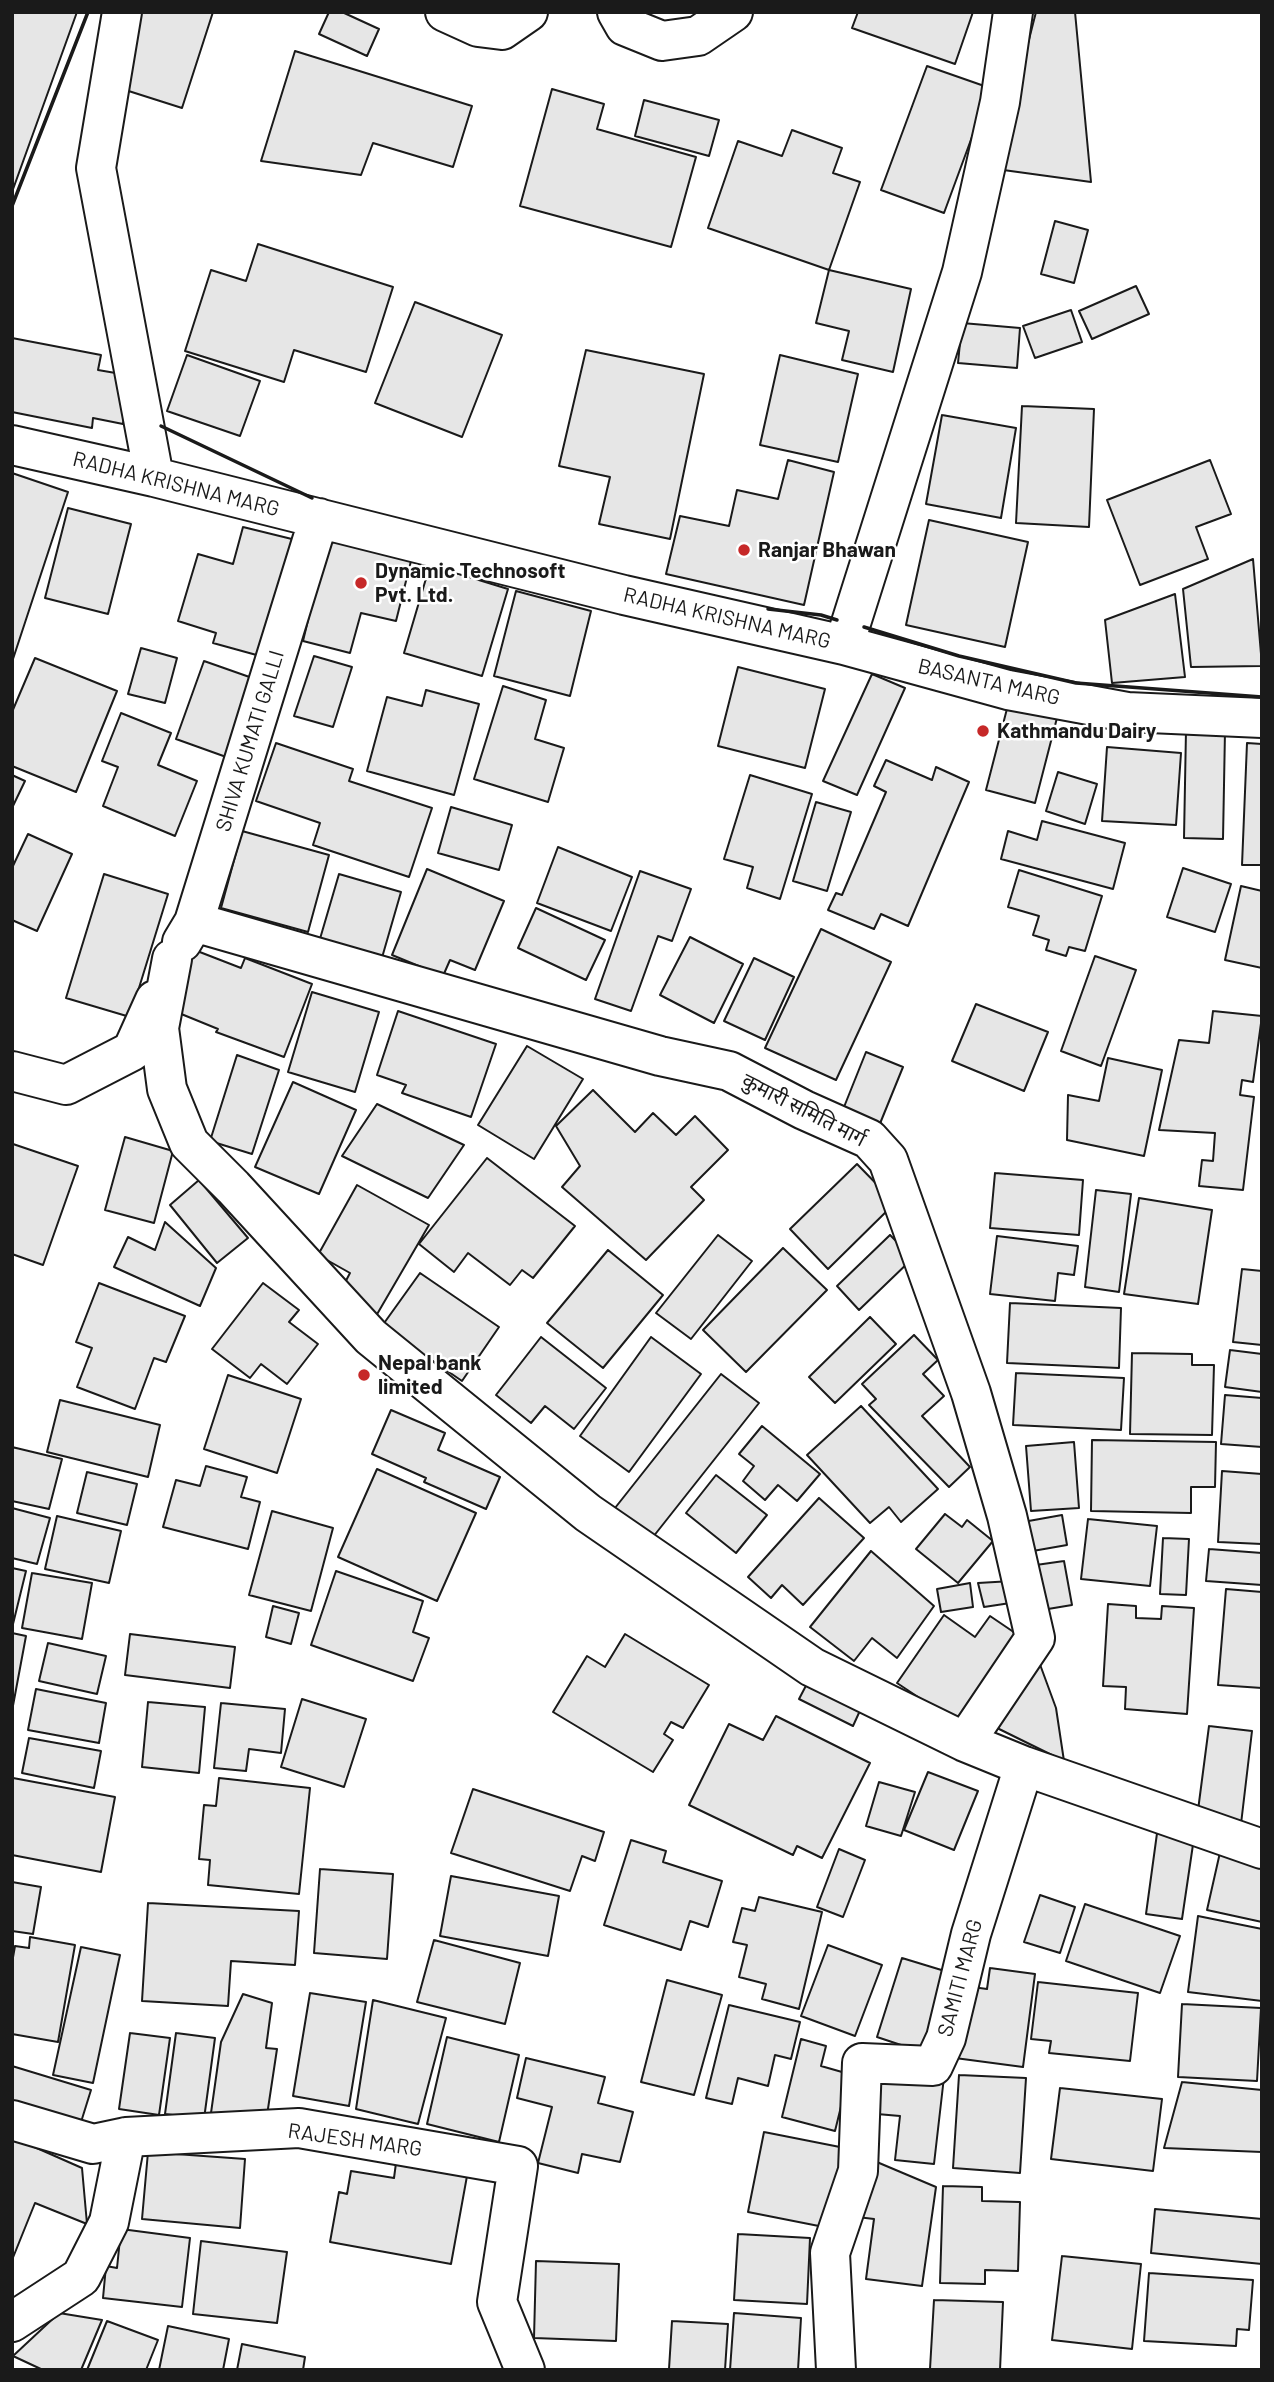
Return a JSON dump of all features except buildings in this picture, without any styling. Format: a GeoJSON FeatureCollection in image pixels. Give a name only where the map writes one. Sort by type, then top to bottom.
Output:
{"type":"FeatureCollection","features":[{"type":"Feature","properties":{"kind":"street"},"geometry":{"type":"LineString","coordinates":[[122,12],[96,168],[154,477]]}},
{"type":"Feature","properties":{"kind":"street"},"geometry":{"type":"LineString","coordinates":[[445,12],[478,27],[502,30],[528,12]]}},
{"type":"Feature","properties":{"kind":"street"},"geometry":{"type":"LineString","coordinates":[[617,12],[625,26],[662,41],[698,36],[733,12]]}},
{"type":"Feature","properties":{"kind":"street","name":"RADHA KRISHNA MARG"},"geometry":{"type":"LineString","coordinates":[[12,445],[154,477],[610,592],[844,645],[962,272],[1000,102],[1013,12]]}},
{"type":"Feature","properties":{"kind":"street","name":"SHIVA KUMATI GALLI"},"geometry":{"type":"LineString","coordinates":[[172,959],[194,922],[319,519]]}},
{"type":"Feature","properties":{"kind":"street","name":"BASANTA MARG"},"geometry":{"type":"LineString","coordinates":[[844,645],[1008,690],[1127,712],[1262,718]]}},
{"type":"Feature","properties":{"kind":"street","name":"कुमारी समिति मार्ग"},"geometry":{"type":"LineString","coordinates":[[194,922],[647,1052],[729,1072],[869,1139],[888,1160],[971,1393],[1006,1516],[1035,1638],[965,1742]]}},
{"type":"Feature","properties":{"kind":"street"},"geometry":{"type":"LineString","coordinates":[[12,1071],[66,1085],[132,1051],[172,959]]}},
{"type":"Feature","properties":{"kind":"street"},"geometry":{"type":"LineString","coordinates":[[172,959],[159,1028],[167,1089],[189,1143],[233,1187],[371,1338],[588,1513],[812,1667],[965,1742],[1024,1766],[1262,1849]]}},
{"type":"Feature","properties":{"kind":"street","name":"SAMITI MARG"},"geometry":{"type":"LineString","coordinates":[[836,2370],[830,2253],[858,2171],[862,2063],[933,2066],[946,2038],[971,1934],[1024,1766]]}},
{"type":"Feature","properties":{"kind":"street"},"geometry":{"type":"LineString","coordinates":[[12,2120],[93,2144],[125,2137],[108,2222],[81,2277],[12,2322]]}},
{"type":"Feature","properties":{"kind":"street","name":"RAJESH MARG"},"geometry":{"type":"LineString","coordinates":[[125,2137],[299,2128],[519,2166],[497,2302],[525,2370]]}},
{"type":"Feature","properties":{"kind":"wall"},"geometry":{"type":"LineString","coordinates":[[12,206],[88,12]]}},
{"type":"Feature","properties":{"kind":"wall"},"geometry":{"type":"LineString","coordinates":[[161,426],[312,498]]}},
{"type":"Feature","properties":{"kind":"wall"},"geometry":{"type":"LineString","coordinates":[[768,609],[821,615],[837,620]]}},
{"type":"Feature","properties":{"kind":"wall"},"geometry":{"type":"LineString","coordinates":[[864,627],[959,656],[1076,683],[1262,697]]}},
{"type":"Feature","properties":{"kind":"place","name":"Ranjar Bhawan"},"geometry":{"type":"Point","coordinates":[744,550]}},
{"type":"Feature","properties":{"kind":"place","name":"Dynamic Technosoft Pvt. Ltd."},"geometry":{"type":"Point","coordinates":[361,583]}},
{"type":"Feature","properties":{"kind":"place","name":"Kathmandu Dairy"},"geometry":{"type":"Point","coordinates":[983,731]}},
{"type":"Feature","properties":{"kind":"place","name":"Nepal bank limited"},"geometry":{"type":"Point","coordinates":[364,1375]}}]}
